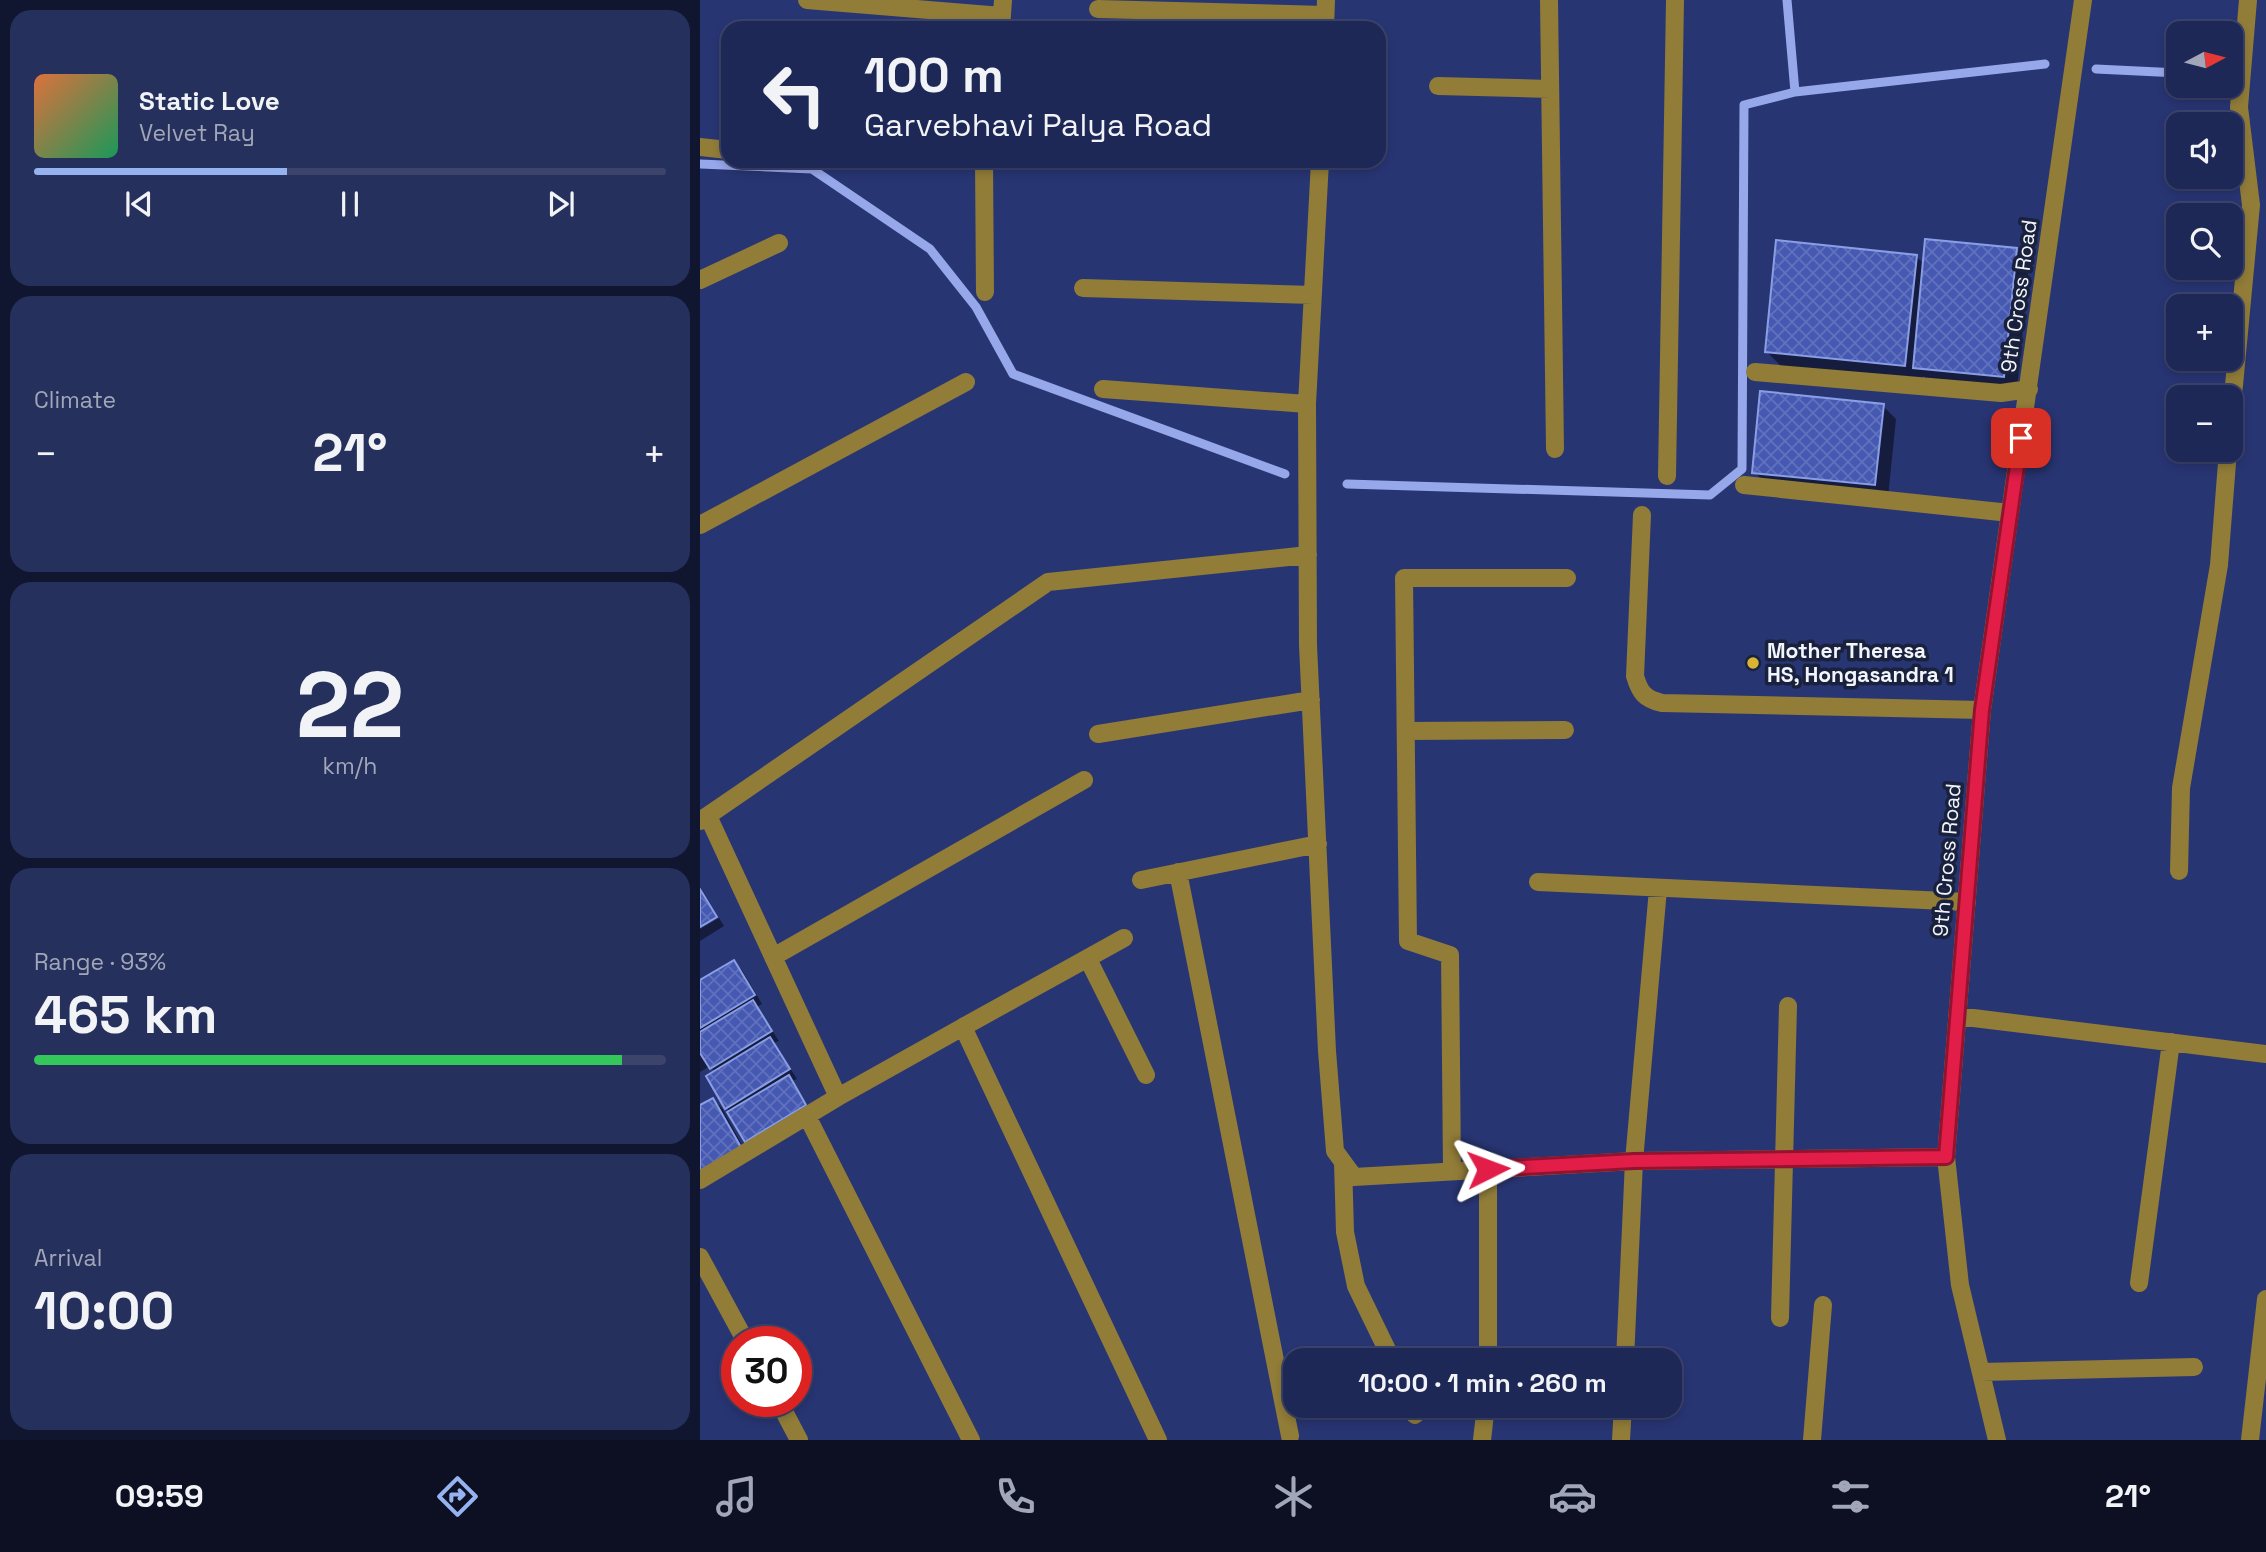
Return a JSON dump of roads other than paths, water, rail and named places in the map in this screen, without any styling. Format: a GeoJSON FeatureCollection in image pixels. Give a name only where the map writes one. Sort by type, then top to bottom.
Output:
{"type":"FeatureCollection","features":[{"type":"Feature","properties":{"kind":"street"},"geometry":{"type":"LineString","coordinates":[[807,0],[1002,15]]}},
{"type":"Feature","properties":{"kind":"street"},"geometry":{"type":"LineString","coordinates":[[1549,0],[1555,449]]}},
{"type":"Feature","properties":{"kind":"street"},"geometry":{"type":"LineString","coordinates":[[1667,476],[1675,0]]}},
{"type":"Feature","properties":{"kind":"street","name":"9th Cross Road"},"geometry":{"type":"LineString","coordinates":[[1997,1440],[1959,1285],[1946,1157],[1982,710],[2083,0]]}},
{"type":"Feature","properties":{"kind":"street"},"geometry":{"type":"LineString","coordinates":[[2234,385],[2251,205],[2239,107],[2248,0]]}},
{"type":"Feature","properties":{"kind":"street"},"geometry":{"type":"LineString","coordinates":[[1098,9],[1325,14]]}},
{"type":"Feature","properties":{"kind":"street"},"geometry":{"type":"LineString","coordinates":[[1438,86],[1550,89]]}},
{"type":"Feature","properties":{"kind":"street"},"geometry":{"type":"LineString","coordinates":[[700,147],[721,149]]}},
{"type":"Feature","properties":{"kind":"street"},"geometry":{"type":"LineString","coordinates":[[984,168],[985,292]]}},
{"type":"Feature","properties":{"kind":"street"},"geometry":{"type":"LineString","coordinates":[[1320,168],[1307,404],[1308,555],[1311,700],[1327,1051],[1335,1152],[1354,1177],[1634,1161],[1946,1157]]}},
{"type":"Feature","properties":{"kind":"street"},"geometry":{"type":"LineString","coordinates":[[700,280],[779,243]]}},
{"type":"Feature","properties":{"kind":"street"},"geometry":{"type":"LineString","coordinates":[[1083,288],[1313,295]]}},
{"type":"Feature","properties":{"kind":"street"},"geometry":{"type":"LineString","coordinates":[[1755,372],[2001,393],[2029,389]]}},
{"type":"Feature","properties":{"kind":"street"},"geometry":{"type":"LineString","coordinates":[[700,525],[966,382]]}},
{"type":"Feature","properties":{"kind":"street"},"geometry":{"type":"LineString","coordinates":[[1103,390],[1307,404]]}},
{"type":"Feature","properties":{"kind":"street"},"geometry":{"type":"LineString","coordinates":[[2179,871],[2181,788],[2218,565],[2227,462]]}},
{"type":"Feature","properties":{"kind":"street"},"geometry":{"type":"LineString","coordinates":[[1744,485],[2010,513]]}},
{"type":"Feature","properties":{"kind":"street"},"geometry":{"type":"LineString","coordinates":[[1642,515],[1635,677],[1639,691],[1648,700],[1662,704],[1982,710]]}},
{"type":"Feature","properties":{"kind":"street"},"geometry":{"type":"LineString","coordinates":[[838,1097],[704,818],[1048,582],[1308,555]]}},
{"type":"Feature","properties":{"kind":"street"},"geometry":{"type":"LineString","coordinates":[[1452,1171],[1450,954],[1408,941],[1404,578],[1567,578]]}},
{"type":"Feature","properties":{"kind":"street"},"geometry":{"type":"LineString","coordinates":[[1098,734],[1311,700]]}},
{"type":"Feature","properties":{"kind":"street"},"geometry":{"type":"LineString","coordinates":[[1406,732],[1565,730]]}},
{"type":"Feature","properties":{"kind":"street"},"geometry":{"type":"LineString","coordinates":[[773,957],[1084,780]]}},
{"type":"Feature","properties":{"kind":"street"},"geometry":{"type":"LineString","coordinates":[[1141,880],[1318,844]]}},
{"type":"Feature","properties":{"kind":"street"},"geometry":{"type":"LineString","coordinates":[[1178,872],[1290,1436]]}},
{"type":"Feature","properties":{"kind":"street"},"geometry":{"type":"LineString","coordinates":[[1538,882],[1967,902]]}},
{"type":"Feature","properties":{"kind":"street"},"geometry":{"type":"LineString","coordinates":[[1626,1348],[1634,1161],[1658,889]]}},
{"type":"Feature","properties":{"kind":"street"},"geometry":{"type":"LineString","coordinates":[[700,1180],[838,1097],[1124,939]]}},
{"type":"Feature","properties":{"kind":"street"},"geometry":{"type":"LineString","coordinates":[[1088,959],[1146,1075]]}},
{"type":"Feature","properties":{"kind":"street"},"geometry":{"type":"LineString","coordinates":[[1780,1318],[1788,1006]]}},
{"type":"Feature","properties":{"kind":"street"},"geometry":{"type":"LineString","coordinates":[[1957,1016],[2266,1054]]}},
{"type":"Feature","properties":{"kind":"street"},"geometry":{"type":"LineString","coordinates":[[963,1027],[1158,1440]]}},
{"type":"Feature","properties":{"kind":"street"},"geometry":{"type":"LineString","coordinates":[[2139,1283],[2171,1042]]}},
{"type":"Feature","properties":{"kind":"street"},"geometry":{"type":"LineString","coordinates":[[807,1116],[971,1440]]}},
{"type":"Feature","properties":{"kind":"street"},"geometry":{"type":"LineString","coordinates":[[1343,1162],[1345,1232],[1356,1286],[1386,1348]]}},
{"type":"Feature","properties":{"kind":"street"},"geometry":{"type":"LineString","coordinates":[[1488,1169],[1488,1348]]}},
{"type":"Feature","properties":{"kind":"street"},"geometry":{"type":"LineString","coordinates":[[700,1257],[737,1326]]}},
{"type":"Feature","properties":{"kind":"street"},"geometry":{"type":"LineString","coordinates":[[2250,1440],[2266,1299]]}},
{"type":"Feature","properties":{"kind":"street"},"geometry":{"type":"LineString","coordinates":[[1812,1440],[1823,1305]]}},
{"type":"Feature","properties":{"kind":"street"},"geometry":{"type":"LineString","coordinates":[[1981,1372],[2194,1367]]}},
{"type":"Feature","properties":{"kind":"street"},"geometry":{"type":"LineString","coordinates":[[787,1417],[799,1440]]}},
{"type":"Feature","properties":{"kind":"street"},"geometry":{"type":"LineString","coordinates":[[1482,1440],[1485,1418]]}},
{"type":"Feature","properties":{"kind":"street"},"geometry":{"type":"LineString","coordinates":[[1621,1440],[1622,1418]]}},
{"type":"Feature","properties":{"kind":"waterway"},"geometry":{"type":"LineString","coordinates":[[1787,0],[1795,92]]}},
{"type":"Feature","properties":{"kind":"waterway"},"geometry":{"type":"LineString","coordinates":[[1347,484],[1710,495],[1742,469],[1744,105],[1795,92],[2045,64]]}},
{"type":"Feature","properties":{"kind":"waterway"},"geometry":{"type":"LineString","coordinates":[[2096,69],[2166,72]]}},
{"type":"Feature","properties":{"kind":"waterway"},"geometry":{"type":"LineString","coordinates":[[700,164],[721,165]]}},
{"type":"Feature","properties":{"kind":"waterway"},"geometry":{"type":"LineString","coordinates":[[790,168],[812,169],[930,249],[976,307],[1013,374],[1285,474]]}},
{"type":"Feature","properties":{"kind":"place","name":"Mother Theresa HS, Hongasandra 1"},"geometry":{"type":"Point","coordinates":[1753,663]}}]}
